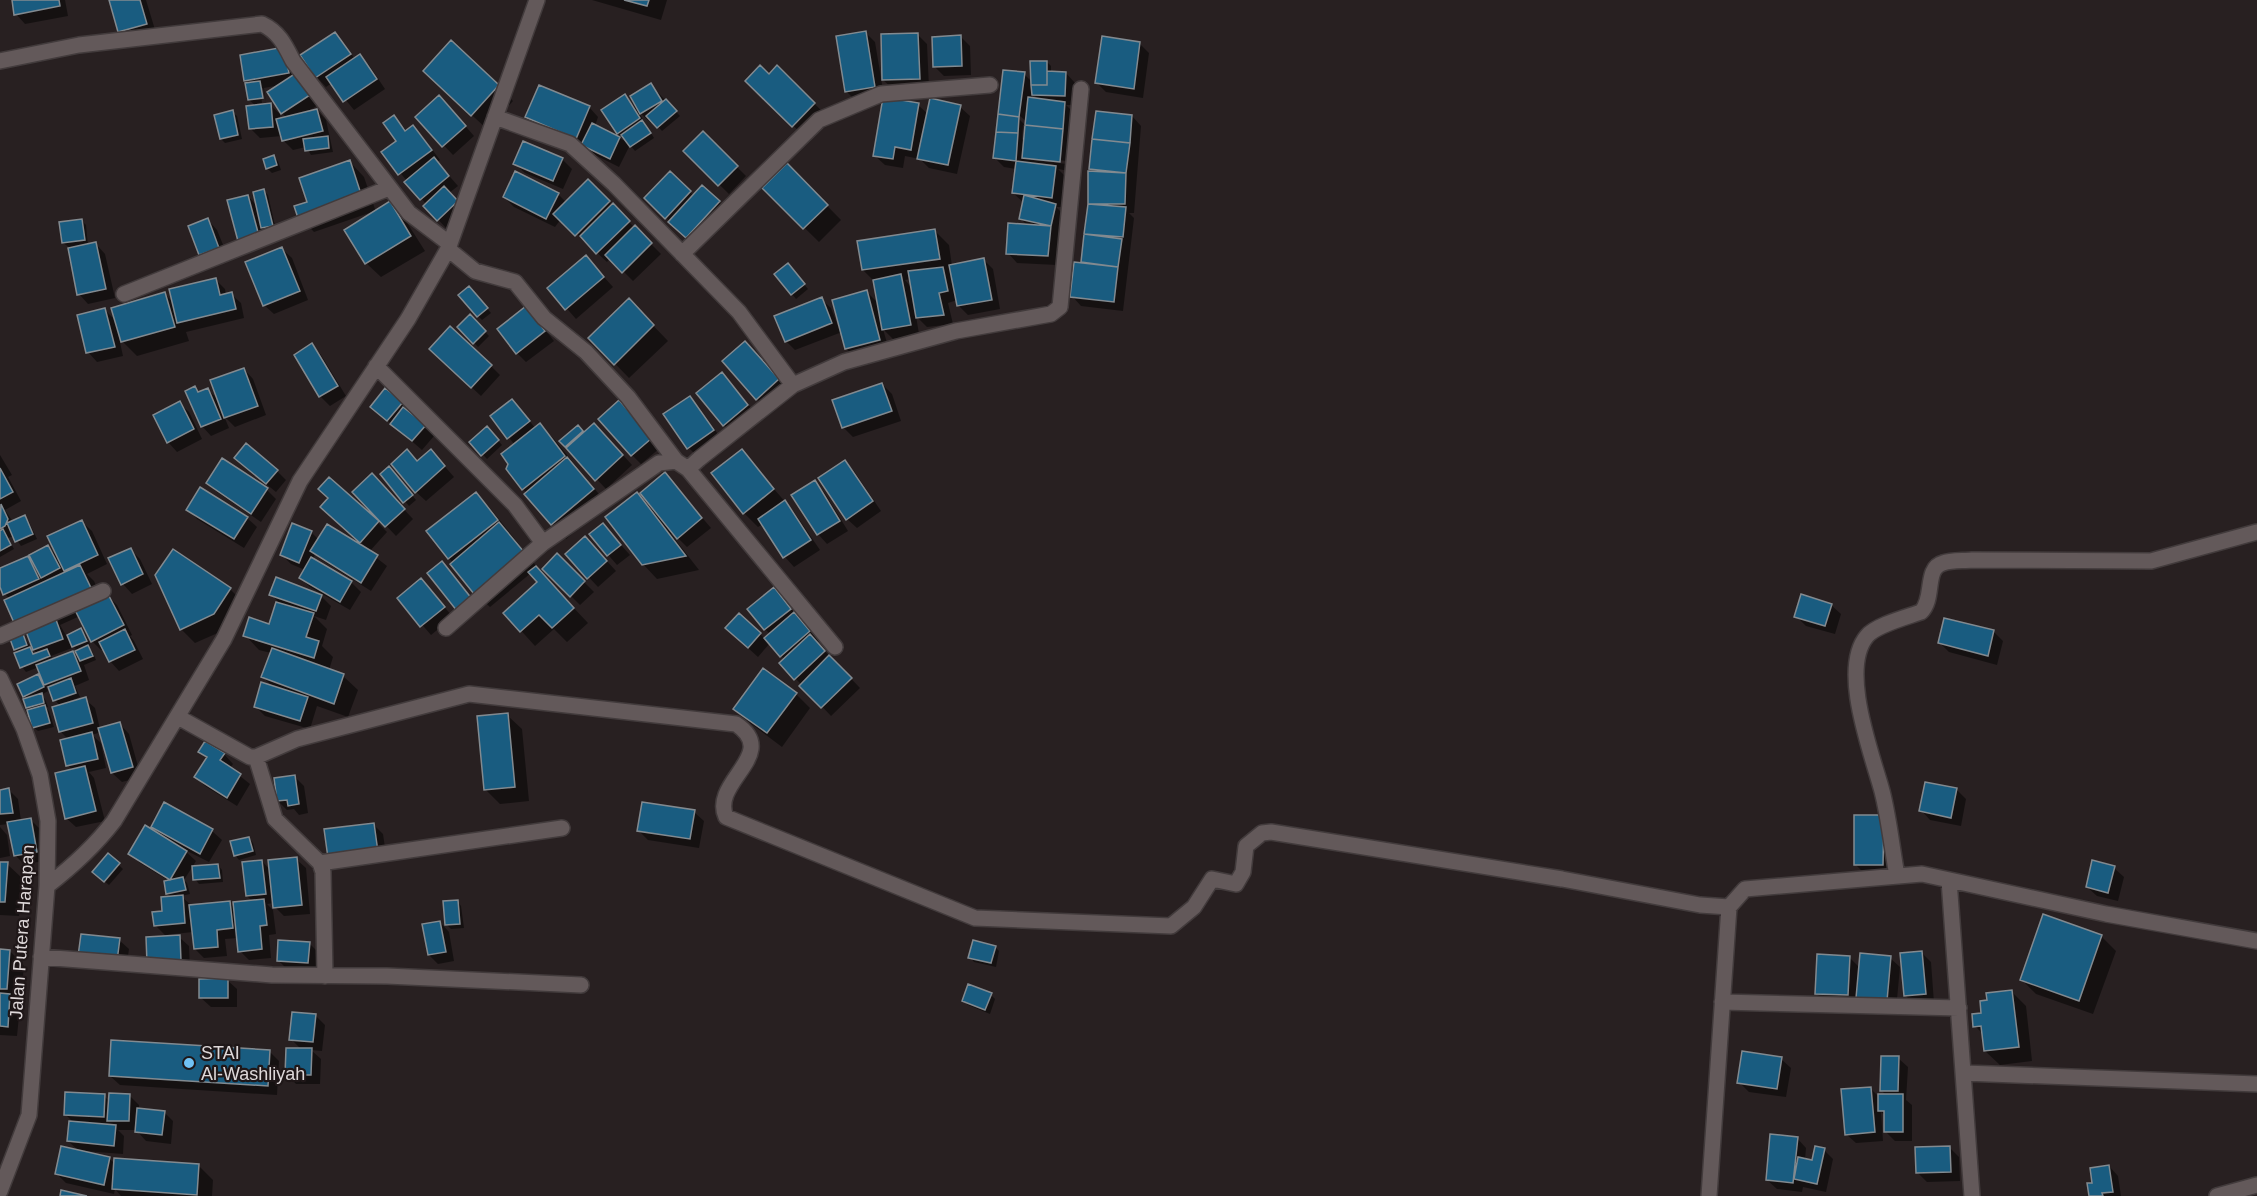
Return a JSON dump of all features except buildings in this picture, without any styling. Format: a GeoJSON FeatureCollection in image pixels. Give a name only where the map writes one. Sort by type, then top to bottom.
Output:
{"type":"FeatureCollection","features":[{"type":"Feature","properties":{"kind":"street"},"geometry":{"type":"LineString","coordinates":[[47,886],[76,864],[108,829],[224,639],[300,481],[408,319],[449,246],[537,0]]}},
{"type":"Feature","properties":{"kind":"street"},"geometry":{"type":"LineString","coordinates":[[0,61],[79,45],[262,24],[272,28],[293,60],[409,213],[475,271],[515,282],[544,318],[586,352],[628,397],[834,647]]}},
{"type":"Feature","properties":{"kind":"street"},"geometry":{"type":"LineString","coordinates":[[682,254],[819,120],[880,94],[990,85]]}},
{"type":"Feature","properties":{"kind":"street"},"geometry":{"type":"LineString","coordinates":[[446,628],[543,543],[658,462],[682,465],[699,459],[793,385],[844,362],[956,331],[1051,314],[1060,307],[1081,89]]}},
{"type":"Feature","properties":{"kind":"street"},"geometry":{"type":"LineString","coordinates":[[495,117],[570,144],[614,184],[739,312],[793,385]]}},
{"type":"Feature","properties":{"kind":"street"},"geometry":{"type":"LineString","coordinates":[[124,294],[389,188]]}},
{"type":"Feature","properties":{"kind":"street"},"geometry":{"type":"LineString","coordinates":[[376,366],[515,505],[543,543]]}},
{"type":"Feature","properties":{"kind":"street"},"geometry":{"type":"LineString","coordinates":[[1897,876],[1882,792],[1857,702],[1857,658],[1862,643],[1873,631],[1921,612],[1927,607],[1930,583],[1936,566],[1942,562],[1971,560],[2151,561],[2257,532]]}},
{"type":"Feature","properties":{"kind":"street"},"geometry":{"type":"LineString","coordinates":[[0,636],[103,591]]}},
{"type":"Feature","properties":{"kind":"street","name":"Jalan Putera Harapan"},"geometry":{"type":"LineString","coordinates":[[0,678],[24,729],[40,775],[48,821],[47,886],[29,1115],[0,1191]]}},
{"type":"Feature","properties":{"kind":"street"},"geometry":{"type":"LineString","coordinates":[[177,717],[250,757],[256,758],[297,738],[469,694],[736,724],[746,731],[752,749],[725,796],[722,808],[726,817],[975,918],[1170,926],[1194,907],[1212,879],[1236,884],[1243,872],[1246,846],[1262,833],[1271,832],[1562,879],[1700,905],[1729,907]]}},
{"type":"Feature","properties":{"kind":"street"},"geometry":{"type":"LineString","coordinates":[[256,758],[275,819],[320,862],[323,872],[325,975]]}},
{"type":"Feature","properties":{"kind":"street"},"geometry":{"type":"LineString","coordinates":[[320,862],[562,828]]}},
{"type":"Feature","properties":{"kind":"street"},"geometry":{"type":"LineString","coordinates":[[1709,1196],[1729,907],[1745,889],[1922,874],[2106,914],[2257,941]]}},
{"type":"Feature","properties":{"kind":"street"},"geometry":{"type":"LineString","coordinates":[[1949,880],[1972,1196]]}},
{"type":"Feature","properties":{"kind":"street"},"geometry":{"type":"LineString","coordinates":[[41,957],[273,975],[581,985]]}},
{"type":"Feature","properties":{"kind":"street"},"geometry":{"type":"LineString","coordinates":[[1722,1002],[1959,1008]]}},
{"type":"Feature","properties":{"kind":"street"},"geometry":{"type":"LineString","coordinates":[[1964,1073],[2257,1084]]}},
{"type":"Feature","properties":{"kind":"street"},"geometry":{"type":"LineString","coordinates":[[2217,1196],[2257,1185]]}},
{"type":"Feature","properties":{"kind":"place","name":"STAI Al-Washliyah"},"geometry":{"type":"Point","coordinates":[189,1063]}}]}
